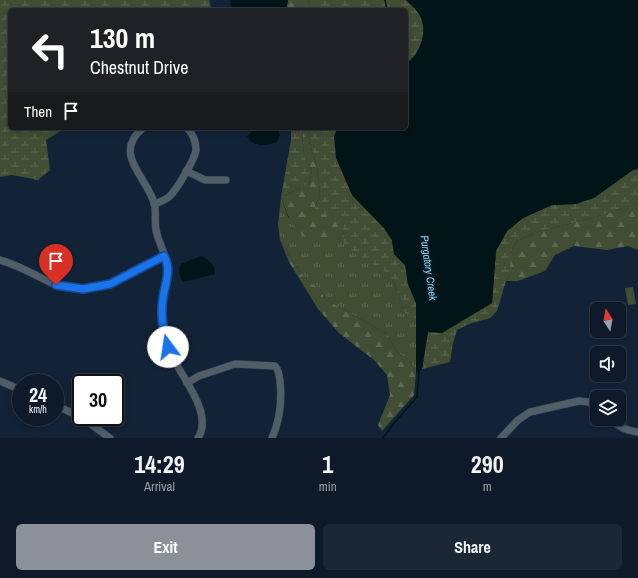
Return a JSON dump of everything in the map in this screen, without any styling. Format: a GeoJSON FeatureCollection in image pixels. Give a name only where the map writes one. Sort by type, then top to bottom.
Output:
{"type":"FeatureCollection","features":[{"type":"Feature","properties":{"kind":"street"},"geometry":{"type":"LineString","coordinates":[[141,130],[132,143],[131,157],[136,171],[150,193],[154,204],[157,234],[168,267],[168,276],[163,297],[162,310],[164,337],[173,359],[202,412],[202,428],[198,438]]}},
{"type":"Feature","properties":{"kind":"street"},"geometry":{"type":"LineString","coordinates":[[154,204],[166,200],[170,196],[196,152],[194,138],[188,130]]}},
{"type":"Feature","properties":{"kind":"street"},"geometry":{"type":"LineString","coordinates":[[186,171],[205,180],[226,180]]}},
{"type":"Feature","properties":{"kind":"street"},"geometry":{"type":"LineString","coordinates":[[0,260],[19,267],[56,285],[83,289],[110,284],[164,256]]}},
{"type":"Feature","properties":{"kind":"street"},"geometry":{"type":"LineString","coordinates":[[187,383],[199,376],[235,364],[275,366],[278,370],[281,387],[281,404],[277,425],[272,438]]}},
{"type":"Feature","properties":{"kind":"street"},"geometry":{"type":"LineString","coordinates":[[0,381],[12,386]]}},
{"type":"Feature","properties":{"kind":"street"},"geometry":{"type":"LineString","coordinates":[[501,438],[518,420],[530,412],[579,401],[590,403]]}},
{"type":"Feature","properties":{"kind":"street"},"geometry":{"type":"LineString","coordinates":[[64,409],[81,417],[110,438]]}},
{"type":"Feature","properties":{"kind":"street"},"geometry":{"type":"LineString","coordinates":[[621,426],[628,430],[638,432]]}},
{"type":"Feature","properties":{"kind":"green space"},"geometry":{"type":"Polygon","coordinates":[[[0,0],[209,0],[211,8],[8,8],[8,130],[62,130],[46,140],[50,170],[38,180],[12,175],[0,177],[0,0]]]}},
{"type":"Feature","properties":{"kind":"green space"},"geometry":{"type":"Polygon","coordinates":[[[288,0],[308,0],[310,8],[286,8],[288,0]]]}},
{"type":"Feature","properties":{"kind":"green space"},"geometry":{"type":"Polygon","coordinates":[[[308,0],[406,0],[415,8],[422,20],[422,41],[416,54],[408,62],[408,8],[310,8],[308,0]]]}},
{"type":"Feature","properties":{"kind":"green space"},"geometry":{"type":"Polygon","coordinates":[[[291,130],[303,130],[302,143],[305,158],[312,171],[309,184],[281,197],[291,140],[291,130]]]}},
{"type":"Feature","properties":{"kind":"green space"},"geometry":{"type":"Polygon","coordinates":[[[303,130],[309,130],[308,138],[317,166],[320,195],[314,209],[330,213],[343,226],[344,237],[326,239],[309,238],[298,231],[288,215],[281,197],[309,184],[312,171],[305,158],[302,143],[303,130]]]}},
{"type":"Feature","properties":{"kind":"green space"},"geometry":{"type":"Polygon","coordinates":[[[309,130],[337,130],[334,136],[352,195],[384,228],[392,240],[394,254],[405,265],[408,284],[416,303],[416,318],[407,318],[393,281],[386,272],[344,245],[342,227],[330,213],[323,214],[314,209],[320,195],[317,166],[308,138],[309,130]]]}},
{"type":"Feature","properties":{"kind":"green space"},"geometry":{"type":"Polygon","coordinates":[[[638,169],[638,203],[596,217],[534,233],[517,241],[510,254],[510,274],[506,281],[497,311],[490,318],[469,324],[457,330],[450,362],[422,369],[428,332],[492,303],[496,251],[507,231],[523,218],[552,205],[576,204],[633,170],[638,169]]]}},
{"type":"Feature","properties":{"kind":"green space"},"geometry":{"type":"Polygon","coordinates":[[[281,197],[288,217],[310,238],[344,237],[366,260],[386,271],[393,281],[407,318],[416,318],[416,373],[409,360],[398,353],[387,334],[325,299],[320,289],[303,277],[280,240],[278,224],[281,197]]]}},
{"type":"Feature","properties":{"kind":"green space"},"geometry":{"type":"Polygon","coordinates":[[[638,203],[638,250],[628,246],[607,250],[574,246],[555,255],[545,271],[518,281],[506,281],[510,274],[510,254],[517,241],[534,233],[596,217],[638,203]]]}},
{"type":"Feature","properties":{"kind":"green space"},"geometry":{"type":"Polygon","coordinates":[[[280,240],[303,277],[320,289],[325,299],[387,334],[398,353],[409,360],[416,373],[414,395],[382,431],[378,425],[390,395],[387,375],[374,360],[339,333],[318,309],[289,262],[280,240]]]}},
{"type":"Feature","properties":{"kind":"green space"},"geometry":{"type":"Polygon","coordinates":[[[633,287],[636,304],[628,305],[625,288],[633,287]]]}},
{"type":"Feature","properties":{"kind":"water"},"geometry":{"type":"Polygon","coordinates":[[[230,0],[288,0],[286,8],[232,8],[230,0]]]}},
{"type":"Feature","properties":{"kind":"water"},"geometry":{"type":"Polygon","coordinates":[[[406,0],[638,0],[638,169],[633,170],[594,198],[576,204],[552,205],[523,218],[507,231],[496,251],[492,303],[442,333],[428,332],[422,369],[416,373],[416,303],[408,284],[405,265],[394,254],[392,240],[384,228],[352,195],[336,158],[334,136],[337,130],[408,130],[408,62],[416,54],[422,41],[423,34],[422,20],[415,8],[406,0]]]}},
{"type":"Feature","properties":{"kind":"water"},"geometry":{"type":"Polygon","coordinates":[[[253,130],[279,130],[280,135],[277,142],[264,145],[253,143],[247,136],[253,130]]]}},
{"type":"Feature","properties":{"kind":"water"},"geometry":{"type":"Polygon","coordinates":[[[201,256],[211,263],[215,274],[183,282],[179,273],[181,264],[201,256]]]}},
{"type":"Feature","properties":{"kind":"waterway","name":"Purgatory Creek"},"geometry":{"type":"LineString","coordinates":[[385,0],[387,8]]}},
{"type":"Feature","properties":{"kind":"waterway","name":"Purgatory Creek"},"geometry":{"type":"LineString","coordinates":[[383,438],[417,397],[419,371]]}},
{"type":"Feature","properties":{"kind":"route"},"geometry":{"type":"LineString","coordinates":[[56,285],[83,289],[110,284],[164,256],[168,267],[168,276],[163,297],[162,323],[164,337],[168,347]]}}]}
